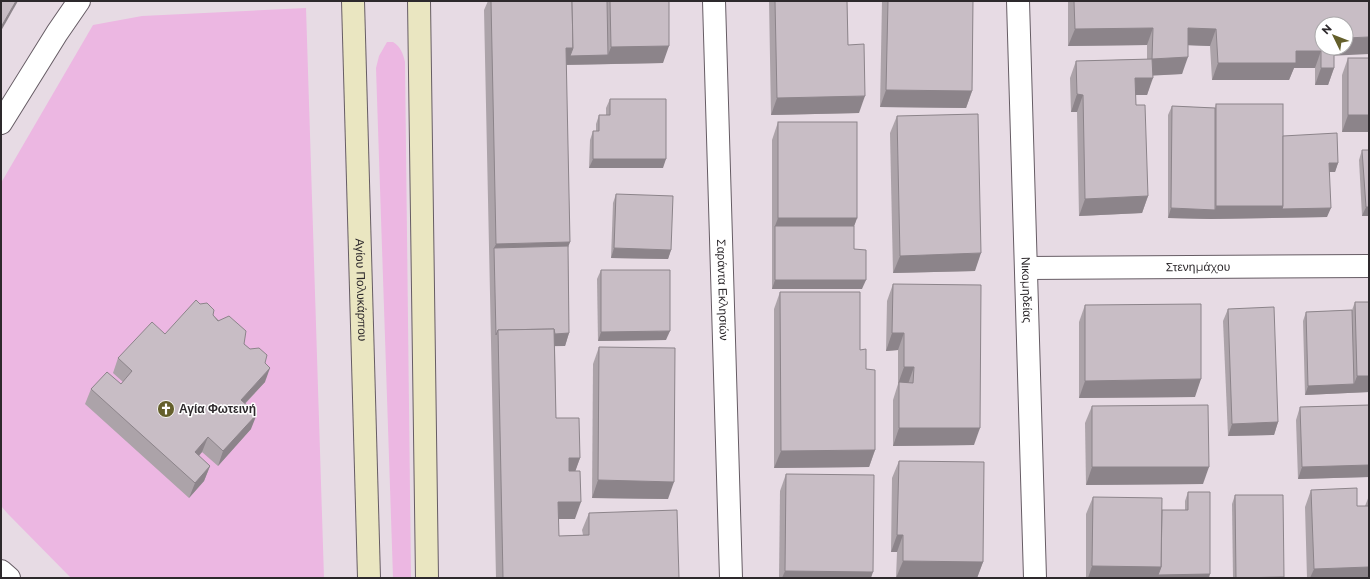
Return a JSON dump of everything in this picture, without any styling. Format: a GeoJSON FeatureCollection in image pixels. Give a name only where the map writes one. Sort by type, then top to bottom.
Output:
{"type":"FeatureCollection","features":[{"type":"Feature","properties":{"kind":"street"},"geometry":{"type":"LineString","coordinates":[[1,122],[79,1]]}},
{"type":"Feature","properties":{"kind":"street","name":"Αγίου Πολυκάρπου"},"geometry":{"type":"LineString","coordinates":[[353,1],[369,578]]}},
{"type":"Feature","properties":{"kind":"street"},"geometry":{"type":"LineString","coordinates":[[419,1],[426,578]]}},
{"type":"Feature","properties":{"kind":"street","name":"Σαράντα Εκλησιών"},"geometry":{"type":"LineString","coordinates":[[714,1],[731,578]]}},
{"type":"Feature","properties":{"kind":"street","name":"Νικομηδείας"},"geometry":{"type":"LineString","coordinates":[[1018,1],[1035,578]]}},
{"type":"Feature","properties":{"kind":"street","name":"Στενημάχου"},"geometry":{"type":"LineString","coordinates":[[1026,268],[1369,266]]}},
{"type":"Feature","properties":{"kind":"street"},"geometry":{"type":"LineString","coordinates":[[1,571],[9,578]]}},
{"type":"Feature","properties":{"kind":"shaded area"},"geometry":{"type":"Polygon","coordinates":[[[306,8],[324,578],[71,578],[1,506],[1,183],[93,25],[142,16],[306,8]]]}},
{"type":"Feature","properties":{"kind":"shaded area"},"geometry":{"type":"Polygon","coordinates":[[[387,42],[393,42],[400,48],[405,62],[411,578],[393,577],[376,68],[379,56],[387,42]]]}},
{"type":"Feature","properties":{"kind":"building"},"geometry":{"type":"Polygon","coordinates":[[[1,1],[16,1],[1,27],[1,1]]]}},
{"type":"Feature","properties":{"kind":"building"},"geometry":{"type":"Polygon","coordinates":[[[491,1],[572,1],[573,48],[566,48],[570,242],[496,244],[491,1]]]}},
{"type":"Feature","properties":{"kind":"building"},"geometry":{"type":"Polygon","coordinates":[[[572,1],[607,1],[608,55],[570,56],[573,48],[572,1]]]}},
{"type":"Feature","properties":{"kind":"building"},"geometry":{"type":"Polygon","coordinates":[[[610,1],[669,1],[669,46],[611,47],[610,1]]]}},
{"type":"Feature","properties":{"kind":"building"},"geometry":{"type":"Polygon","coordinates":[[[775,1],[847,1],[848,45],[864,44],[865,96],[777,98],[775,1]]]}},
{"type":"Feature","properties":{"kind":"building"},"geometry":{"type":"Polygon","coordinates":[[[888,1],[973,1],[972,91],[886,90],[888,1]]]}},
{"type":"Feature","properties":{"kind":"building"},"geometry":{"type":"Polygon","coordinates":[[[1074,1],[1369,1],[1369,37],[1354,38],[1354,16],[1314,16],[1314,51],[1296,51],[1296,63],[1218,63],[1216,29],[1188,28],[1188,57],[1152,59],[1153,28],[1075,29],[1074,1]]]}},
{"type":"Feature","properties":{"kind":"building"},"geometry":{"type":"Polygon","coordinates":[[[1321,56],[1334,56],[1334,68],[1321,68],[1321,56]]]}},
{"type":"Feature","properties":{"kind":"building"},"geometry":{"type":"Polygon","coordinates":[[[1348,58],[1369,58],[1369,115],[1348,115],[1348,58]]]}},
{"type":"Feature","properties":{"kind":"building"},"geometry":{"type":"Polygon","coordinates":[[[1152,59],[1153,78],[1135,78],[1136,105],[1145,105],[1148,196],[1085,199],[1083,95],[1077,94],[1076,61],[1152,59]]]}},
{"type":"Feature","properties":{"kind":"building"},"geometry":{"type":"Polygon","coordinates":[[[610,99],[666,99],[666,159],[593,159],[593,131],[599,131],[599,115],[610,115],[610,99]]]}},
{"type":"Feature","properties":{"kind":"building"},"geometry":{"type":"Polygon","coordinates":[[[1216,104],[1283,104],[1283,206],[1216,206],[1216,104]]]}},
{"type":"Feature","properties":{"kind":"building"},"geometry":{"type":"Polygon","coordinates":[[[1172,106],[1215,108],[1215,210],[1171,208],[1172,106]]]}},
{"type":"Feature","properties":{"kind":"building"},"geometry":{"type":"Polygon","coordinates":[[[978,114],[981,253],[900,256],[897,116],[978,114]]]}},
{"type":"Feature","properties":{"kind":"building"},"geometry":{"type":"Polygon","coordinates":[[[778,122],[857,122],[857,218],[778,218],[778,122]]]}},
{"type":"Feature","properties":{"kind":"building"},"geometry":{"type":"Polygon","coordinates":[[[1337,133],[1338,163],[1329,163],[1331,208],[1282,209],[1283,136],[1337,133]]]}},
{"type":"Feature","properties":{"kind":"building"},"geometry":{"type":"Polygon","coordinates":[[[1362,150],[1369,150],[1369,207],[1366,207],[1362,150]]]}},
{"type":"Feature","properties":{"kind":"building"},"geometry":{"type":"Polygon","coordinates":[[[616,194],[673,196],[671,250],[614,248],[616,194]]]}},
{"type":"Feature","properties":{"kind":"building"},"geometry":{"type":"Polygon","coordinates":[[[775,226],[854,226],[854,249],[866,250],[866,280],[775,280],[775,226]]]}},
{"type":"Feature","properties":{"kind":"building"},"geometry":{"type":"Polygon","coordinates":[[[568,246],[569,333],[555,334],[554,329],[498,330],[496,335],[494,248],[568,246]]]}},
{"type":"Feature","properties":{"kind":"building"},"geometry":{"type":"Polygon","coordinates":[[[601,270],[670,270],[670,331],[601,332],[601,270]]]}},
{"type":"Feature","properties":{"kind":"building"},"geometry":{"type":"Polygon","coordinates":[[[893,284],[981,285],[980,428],[899,428],[899,382],[913,383],[914,367],[904,367],[904,333],[892,333],[893,284]]]}},
{"type":"Feature","properties":{"kind":"building"},"geometry":{"type":"Polygon","coordinates":[[[780,292],[860,292],[860,350],[866,349],[866,369],[875,370],[875,450],[781,451],[780,292]]]}},
{"type":"Feature","properties":{"kind":"building","name":"Αγία Φωτεινή"},"geometry":{"type":"Polygon","coordinates":[[[196,300],[200,304],[207,303],[214,310],[213,315],[218,321],[229,316],[246,331],[244,344],[250,349],[259,348],[267,355],[265,363],[270,368],[241,400],[257,414],[223,451],[208,437],[195,452],[210,466],[195,483],[91,389],[107,372],[121,384],[132,371],[118,358],[152,322],[165,334],[196,300]]]}},
{"type":"Feature","properties":{"kind":"building"},"geometry":{"type":"Polygon","coordinates":[[[1355,302],[1369,302],[1369,376],[1357,376],[1355,302]]]}},
{"type":"Feature","properties":{"kind":"building"},"geometry":{"type":"Polygon","coordinates":[[[1201,304],[1201,379],[1085,381],[1085,305],[1201,304]]]}},
{"type":"Feature","properties":{"kind":"building"},"geometry":{"type":"Polygon","coordinates":[[[1274,307],[1278,422],[1232,424],[1228,309],[1274,307]]]}},
{"type":"Feature","properties":{"kind":"building"},"geometry":{"type":"Polygon","coordinates":[[[1352,310],[1354,384],[1308,386],[1306,312],[1352,310]]]}},
{"type":"Feature","properties":{"kind":"building"},"geometry":{"type":"Polygon","coordinates":[[[554,329],[556,418],[579,418],[580,458],[569,458],[569,471],[580,471],[581,502],[558,502],[559,536],[589,535],[589,513],[677,510],[679,578],[503,578],[498,330],[554,329]]]}},
{"type":"Feature","properties":{"kind":"building"},"geometry":{"type":"Polygon","coordinates":[[[599,347],[675,348],[674,482],[598,480],[599,347]]]}},
{"type":"Feature","properties":{"kind":"building"},"geometry":{"type":"Polygon","coordinates":[[[1208,405],[1209,467],[1092,467],[1092,406],[1208,405]]]}},
{"type":"Feature","properties":{"kind":"building"},"geometry":{"type":"Polygon","coordinates":[[[1369,405],[1369,465],[1302,467],[1300,407],[1369,405]]]}},
{"type":"Feature","properties":{"kind":"building"},"geometry":{"type":"Polygon","coordinates":[[[899,461],[984,462],[983,562],[903,561],[903,535],[897,535],[899,461]]]}},
{"type":"Feature","properties":{"kind":"building"},"geometry":{"type":"Polygon","coordinates":[[[786,474],[874,475],[873,572],[785,571],[786,474]]]}},
{"type":"Feature","properties":{"kind":"building"},"geometry":{"type":"Polygon","coordinates":[[[1357,488],[1357,506],[1369,506],[1369,567],[1314,569],[1311,490],[1357,488]]]}},
{"type":"Feature","properties":{"kind":"building"},"geometry":{"type":"Polygon","coordinates":[[[1188,492],[1210,492],[1210,574],[1158,575],[1161,567],[1162,510],[1188,510],[1188,492]]]}},
{"type":"Feature","properties":{"kind":"building"},"geometry":{"type":"Polygon","coordinates":[[[1235,495],[1283,495],[1284,577],[1236,578],[1235,495]]]}},
{"type":"Feature","properties":{"kind":"building"},"geometry":{"type":"Polygon","coordinates":[[[1093,497],[1162,498],[1161,567],[1092,566],[1093,497]]]}},
{"type":"Feature","properties":{"kind":"place","name":"Αγία Φωτεινή"},"geometry":{"type":"Point","coordinates":[166,409]}}]}
